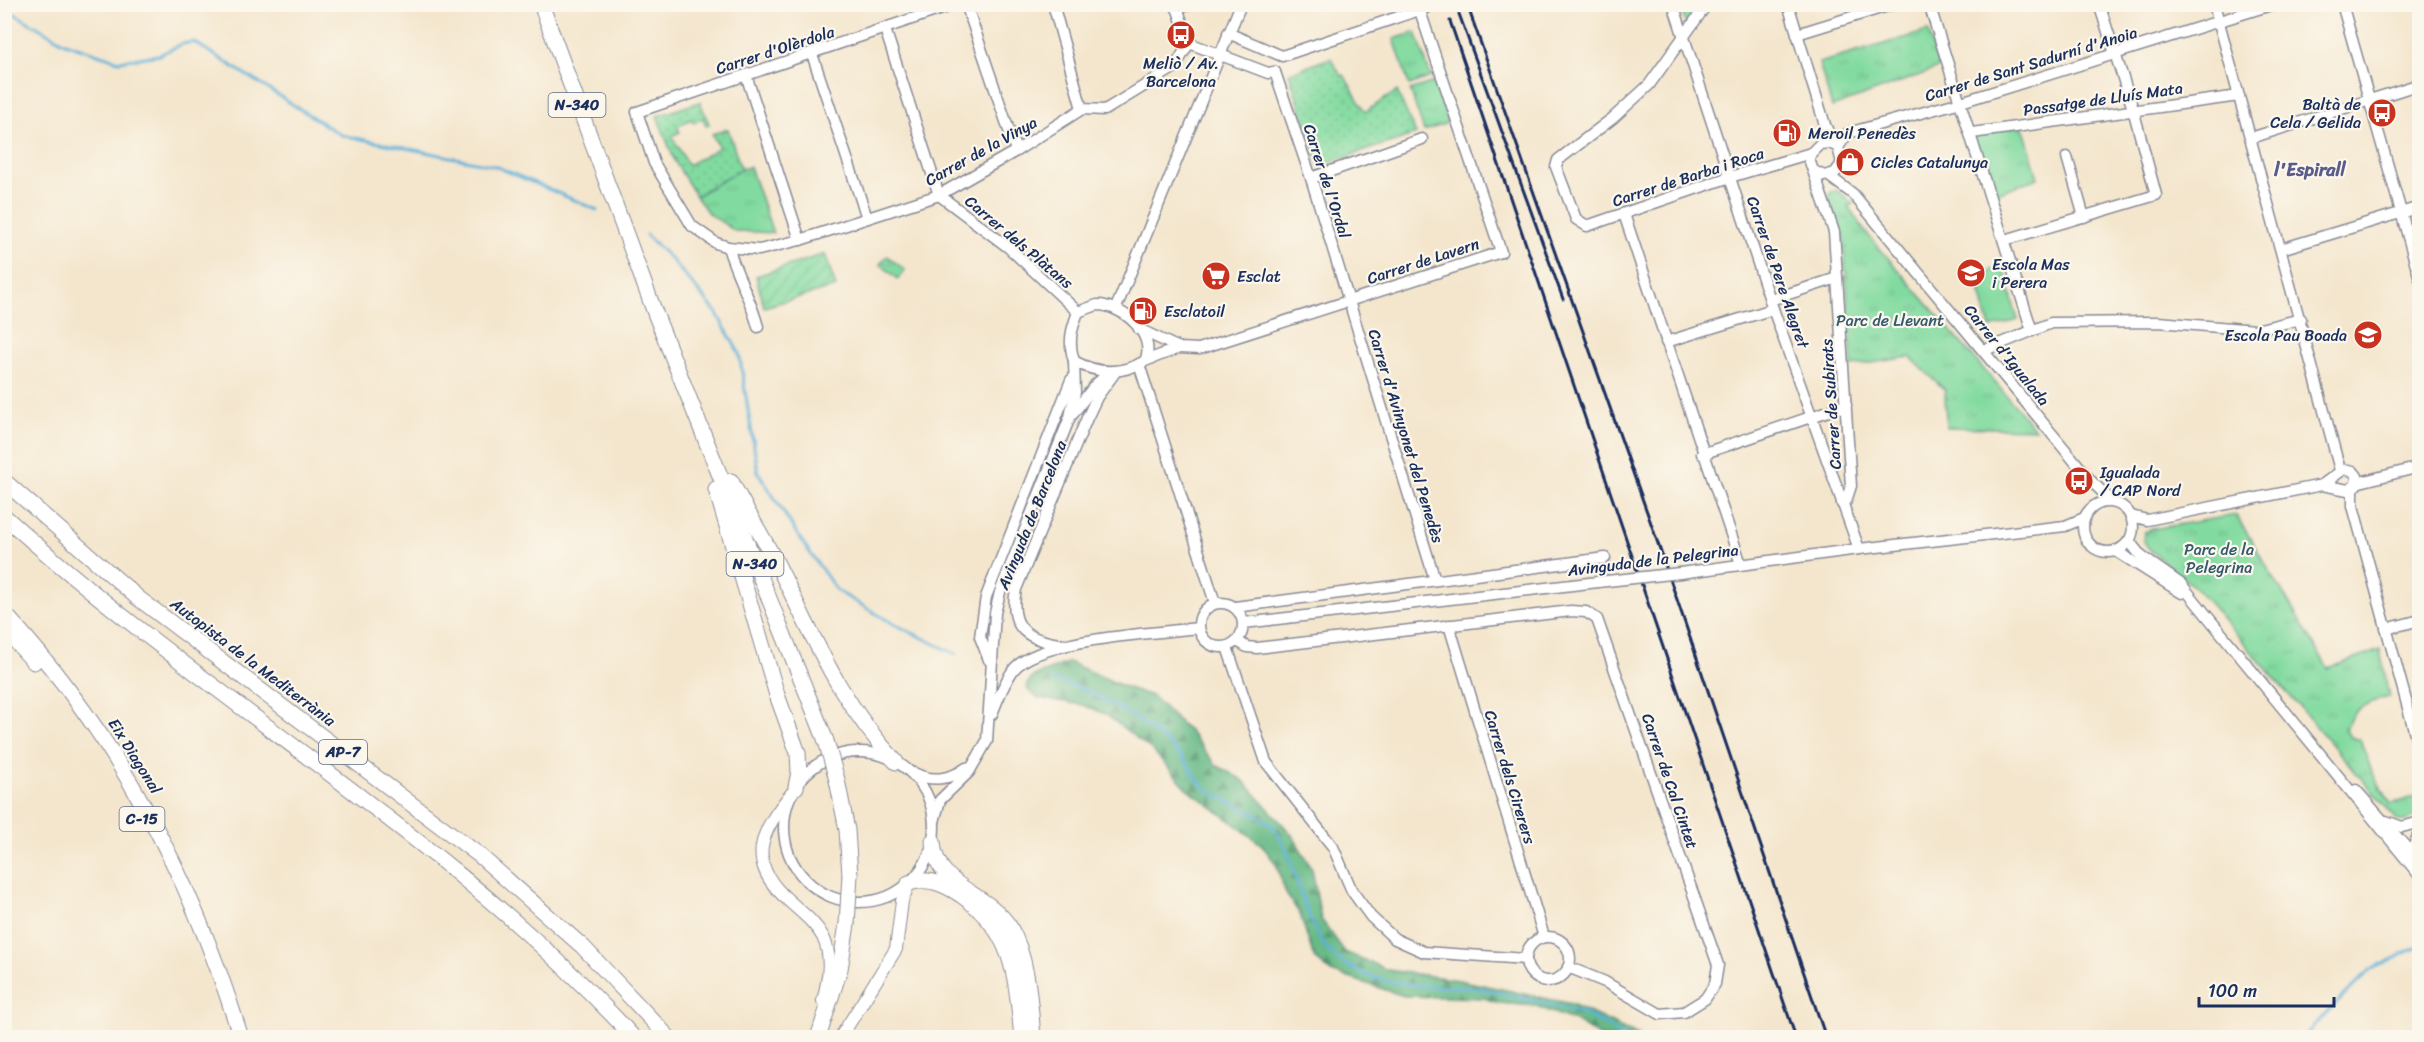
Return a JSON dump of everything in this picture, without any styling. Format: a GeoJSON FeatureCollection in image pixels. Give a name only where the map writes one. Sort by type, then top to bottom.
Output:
{"type":"FeatureCollection","features":[{"type":"Feature","properties":{"kind":"highway","name":"N-340"},"geometry":{"type":"LineString","coordinates":[[541,4],[672,354],[826,741],[837,780],[847,830],[850,875],[847,924],[840,969],[818,1038]]}},
{"type":"Feature","properties":{"kind":"highway"},"geometry":{"type":"LineString","coordinates":[[685,386],[736,491],[773,555],[825,664],[860,720],[900,764]]}},
{"type":"Feature","properties":{"kind":"highway"},"geometry":{"type":"LineString","coordinates":[[685,386],[774,685],[798,753],[799,772],[794,790]]}},
{"type":"Feature","properties":{"kind":"highway","name":"Autopista de la Mediterrània"},"geometry":{"type":"LineString","coordinates":[[4,481],[138,598],[479,855],[583,947],[669,1038]]}},
{"type":"Feature","properties":{"kind":"highway","name":"AP-7"},"geometry":{"type":"LineString","coordinates":[[4,516],[143,634],[412,835],[476,886],[554,956],[634,1038]]}},
{"type":"Feature","properties":{"kind":"highway","name":"Eix Diagonal"},"geometry":{"type":"LineString","coordinates":[[4,613],[69,689],[144,803],[199,915],[241,1038]]}},
{"type":"Feature","properties":{"kind":"highway","name":"Eix Diagonal"},"geometry":{"type":"LineString","coordinates":[[4,628],[72,711],[147,828],[199,944],[231,1038]]}},
{"type":"Feature","properties":{"kind":"highway"},"geometry":{"type":"LineString","coordinates":[[933,841],[934,858],[944,872],[985,902],[1009,927],[1023,960],[1033,1038]]}},
{"type":"Feature","properties":{"kind":"highway"},"geometry":{"type":"LineString","coordinates":[[909,883],[927,880],[953,890],[979,909],[998,930],[1013,963],[1022,1038]]}},
{"type":"Feature","properties":{"kind":"main road"},"geometry":{"type":"LineString","coordinates":[[794,790],[765,831],[761,856],[768,878],[812,922],[823,937],[828,951],[826,990],[811,1038]]}},
{"type":"Feature","properties":{"kind":"main road"},"geometry":{"type":"LineString","coordinates":[[840,1038],[896,949],[902,901],[909,883]]}},
{"type":"Feature","properties":{"kind":"street","name":"Carrer d'Olèrdola"},"geometry":{"type":"LineString","coordinates":[[728,247],[716,243],[692,226],[654,164],[637,112],[956,4]]}},
{"type":"Feature","properties":{"kind":"street"},"geometry":{"type":"LineString","coordinates":[[966,4],[1016,151]]}},
{"type":"Feature","properties":{"kind":"street"},"geometry":{"type":"LineString","coordinates":[[1053,4],[1082,109]]}},
{"type":"Feature","properties":{"kind":"street"},"geometry":{"type":"LineString","coordinates":[[1190,4],[1177,7],[1189,43],[1268,73],[1275,72],[1282,56]]}},
{"type":"Feature","properties":{"kind":"street"},"geometry":{"type":"LineString","coordinates":[[1116,308],[1241,4]]}},
{"type":"Feature","properties":{"kind":"street"},"geometry":{"type":"LineString","coordinates":[[1228,33],[1282,56],[1437,4]]}},
{"type":"Feature","properties":{"kind":"street","name":"Carrer de Pere Alegret"},"geometry":{"type":"LineString","coordinates":[[1673,4],[1772,304],[1859,549]]}},
{"type":"Feature","properties":{"kind":"street"},"geometry":{"type":"LineString","coordinates":[[1684,38],[1707,4]]}},
{"type":"Feature","properties":{"kind":"street"},"geometry":{"type":"LineString","coordinates":[[1788,4],[1832,145],[1843,158],[1840,169],[1828,176],[1822,194]]}},
{"type":"Feature","properties":{"kind":"street"},"geometry":{"type":"LineString","coordinates":[[1797,34],[1894,4]]}},
{"type":"Feature","properties":{"kind":"street"},"geometry":{"type":"LineString","coordinates":[[1929,4],[2006,240],[2032,331]]}},
{"type":"Feature","properties":{"kind":"street"},"geometry":{"type":"LineString","coordinates":[[2006,240],[2156,195],[2133,109],[2098,4]]}},
{"type":"Feature","properties":{"kind":"street"},"geometry":{"type":"LineString","coordinates":[[2214,4],[2420,752]]}},
{"type":"Feature","properties":{"kind":"street","name":"Carrer de Sant Sadurní d'Anoia"},"geometry":{"type":"LineString","coordinates":[[1832,145],[1848,134],[1961,102],[2274,4]]}},
{"type":"Feature","properties":{"kind":"street"},"geometry":{"type":"LineString","coordinates":[[2342,4],[2420,279]]}},
{"type":"Feature","properties":{"kind":"street","name":"Carrer de Lavern"},"geometry":{"type":"LineString","coordinates":[[1139,329],[1179,348],[1199,349],[1501,252],[1420,11]]}},
{"type":"Feature","properties":{"kind":"street"},"geometry":{"type":"LineString","coordinates":[[885,29],[939,195]]}},
{"type":"Feature","properties":{"kind":"street","name":"Carrer de Barba i Roca"},"geometry":{"type":"LineString","coordinates":[[1684,38],[1649,85],[1613,118],[1558,160],[1556,167],[1576,219],[1587,226],[1730,177],[1811,153]]}},
{"type":"Feature","properties":{"kind":"street","name":"Carrer de la Vinya"},"geometry":{"type":"LineString","coordinates":[[728,247],[759,250],[800,240],[939,195],[1016,151],[1082,109],[1106,110],[1175,67],[1189,43]]}},
{"type":"Feature","properties":{"kind":"street"},"geometry":{"type":"LineString","coordinates":[[812,54],[867,218]]}},
{"type":"Feature","properties":{"kind":"street","name":"Carrer de l'Ordal"},"geometry":{"type":"LineString","coordinates":[[1275,72],[1311,178],[1348,300]]}},
{"type":"Feature","properties":{"kind":"street"},"geometry":{"type":"LineString","coordinates":[[746,75],[800,240]]}},
{"type":"Feature","properties":{"kind":"street"},"geometry":{"type":"LineString","coordinates":[[2251,138],[2420,84]]}},
{"type":"Feature","properties":{"kind":"street","name":"Passatge de Lluís Mata"},"geometry":{"type":"LineString","coordinates":[[1972,134],[2133,109],[2239,96]]}},
{"type":"Feature","properties":{"kind":"street"},"geometry":{"type":"LineString","coordinates":[[1311,178],[1422,139]]}},
{"type":"Feature","properties":{"kind":"street"},"geometry":{"type":"LineString","coordinates":[[1828,176],[1814,171],[1810,165],[1811,153],[1832,145]]}},
{"type":"Feature","properties":{"kind":"street"},"geometry":{"type":"LineString","coordinates":[[2067,157],[2084,217]]}},
{"type":"Feature","properties":{"kind":"street","name":"Carrer d'Igualada"},"geometry":{"type":"LineString","coordinates":[[1840,169],[1853,194],[1985,350],[2091,481],[2113,502]]}},
{"type":"Feature","properties":{"kind":"street","name":"Carrer de Subirats"},"geometry":{"type":"LineString","coordinates":[[1814,171],[1834,232],[1851,486],[1846,501],[1842,504]]}},
{"type":"Feature","properties":{"kind":"street","name":"Carrer d'Igualada"},"geometry":{"type":"LineString","coordinates":[[1828,176],[1853,194]]}},
{"type":"Feature","properties":{"kind":"street","name":"Carrer dels Plàtans"},"geometry":{"type":"LineString","coordinates":[[939,195],[1008,248],[1078,312]]}},
{"type":"Feature","properties":{"kind":"street"},"geometry":{"type":"LineString","coordinates":[[2281,249],[2420,207]]}},
{"type":"Feature","properties":{"kind":"street"},"geometry":{"type":"LineString","coordinates":[[1624,214],[1702,454],[1741,564]]}},
{"type":"Feature","properties":{"kind":"street"},"geometry":{"type":"LineString","coordinates":[[728,247],[735,271],[745,288],[758,327]]}},
{"type":"Feature","properties":{"kind":"street"},"geometry":{"type":"LineString","coordinates":[[1666,342],[1837,278]]}},
{"type":"Feature","properties":{"kind":"street","name":"Carrer d'Avinyonet del Penedès"},"geometry":{"type":"LineString","coordinates":[[1348,300],[1435,580]]}},
{"type":"Feature","properties":{"kind":"street"},"geometry":{"type":"LineString","coordinates":[[990,663],[980,637],[986,597],[1065,398],[1074,364],[1069,347],[1070,333],[1078,312],[1097,305],[1116,308],[1139,329],[1148,343],[1149,353],[1142,363],[1113,371],[1088,369],[1074,364]]}},
{"type":"Feature","properties":{"kind":"street"},"geometry":{"type":"LineString","coordinates":[[1985,350],[2051,323],[2158,322],[2256,330],[2301,319]]}},
{"type":"Feature","properties":{"kind":"street","name":"Carrer de Lavern"},"geometry":{"type":"LineString","coordinates":[[1142,363],[1179,348]]}},
{"type":"Feature","properties":{"kind":"street"},"geometry":{"type":"LineString","coordinates":[[1142,363],[1215,603]]}},
{"type":"Feature","properties":{"kind":"street","name":"Avinguda de Barcelona"},"geometry":{"type":"LineString","coordinates":[[988,723],[990,663],[995,613],[1000,592],[1070,417],[1075,392],[1074,364]]}},
{"type":"Feature","properties":{"kind":"street","name":"Avinguda de Barcelona"},"geometry":{"type":"LineString","coordinates":[[1070,417],[1085,396],[1113,371]]}},
{"type":"Feature","properties":{"kind":"street","name":"Avinguda de Barcelona"},"geometry":{"type":"LineString","coordinates":[[1067,645],[1043,642],[1029,635],[1014,616],[1015,596],[1087,418],[1113,371]]}},
{"type":"Feature","properties":{"kind":"street"},"geometry":{"type":"LineString","coordinates":[[1702,454],[1846,405]]}},
{"type":"Feature","properties":{"kind":"street"},"geometry":{"type":"LineString","coordinates":[[2098,503],[2121,504],[2132,516],[2147,520],[2322,485],[2379,477],[2420,467]]}},
{"type":"Feature","properties":{"kind":"street","name":"Carrer d'Igualada"},"geometry":{"type":"LineString","coordinates":[[2091,481],[2098,503]]}},
{"type":"Feature","properties":{"kind":"street","name":"Avinguda de la Pelegrina"},"geometry":{"type":"LineString","coordinates":[[1244,623],[2065,526],[2084,518],[2098,503]]}},
{"type":"Feature","properties":{"kind":"street"},"geometry":{"type":"LineString","coordinates":[[2132,516],[2131,536],[2141,555],[2181,584],[2346,783],[2381,832],[2420,876]]}},
{"type":"Feature","properties":{"kind":"street"},"geometry":{"type":"LineString","coordinates":[[2084,518],[2084,533]]}},
{"type":"Feature","properties":{"kind":"street"},"geometry":{"type":"LineString","coordinates":[[2116,551],[2147,520]]}},
{"type":"Feature","properties":{"kind":"street","name":"Avinguda de la Pelegrina"},"geometry":{"type":"LineString","coordinates":[[2065,526],[2084,533],[2093,547],[2108,552],[2116,551],[2176,588],[2197,605]]}},
{"type":"Feature","properties":{"kind":"street","name":"Avinguda de la Pelegrina"},"geometry":{"type":"LineString","coordinates":[[1235,607],[1605,558]]}},
{"type":"Feature","properties":{"kind":"street"},"geometry":{"type":"LineString","coordinates":[[1215,603],[1235,607],[1244,623],[1237,641],[1227,646],[1209,643],[1199,628],[1204,610],[1215,603]]}},
{"type":"Feature","properties":{"kind":"street","name":"Carrer de Cal Cintet"},"geometry":{"type":"LineString","coordinates":[[1449,626],[1562,612],[1586,612],[1597,619],[1602,627],[1718,965],[1715,984],[1705,999],[1684,1012],[1660,1014],[1605,982],[1568,967]]}},
{"type":"Feature","properties":{"kind":"street"},"geometry":{"type":"LineString","coordinates":[[2386,628],[2420,620]]}},
{"type":"Feature","properties":{"kind":"street"},"geometry":{"type":"LineString","coordinates":[[1237,641],[1257,648],[1449,626]]}},
{"type":"Feature","properties":{"kind":"street","name":"Carrer dels Cirerers"},"geometry":{"type":"LineString","coordinates":[[1449,626],[1544,937]]}},
{"type":"Feature","properties":{"kind":"street"},"geometry":{"type":"LineString","coordinates":[[976,761],[951,776],[935,779],[920,776],[900,764],[875,754],[840,755],[816,766],[794,790],[784,816],[786,847],[797,869],[812,887],[841,900],[857,902],[888,896],[909,883],[923,865],[933,841],[934,822],[940,800],[976,761],[987,741],[988,723],[1000,692],[1015,668],[1037,654],[1067,645],[1199,628]]}},
{"type":"Feature","properties":{"kind":"street"},"geometry":{"type":"LineString","coordinates":[[1227,646],[1266,762],[1334,847],[1352,891],[1371,917],[1395,939],[1424,952],[1526,960]]}},
{"type":"Feature","properties":{"kind":"street"},"geometry":{"type":"LineString","coordinates":[[900,764],[923,788],[934,822]]}},
{"type":"Feature","properties":{"kind":"street"},"geometry":{"type":"LineString","coordinates":[[2346,783],[2360,793],[2419,863]]}},
{"type":"Feature","properties":{"kind":"street"},"geometry":{"type":"LineString","coordinates":[[2383,819],[2402,827],[2420,822]]}},
{"type":"Feature","properties":{"kind":"street"},"geometry":{"type":"LineString","coordinates":[[2419,863],[2414,846],[2420,830]]}},
{"type":"Feature","properties":{"kind":"street"},"geometry":{"type":"LineString","coordinates":[[2381,832],[2391,835],[2408,855],[2419,863]]}},
{"type":"Feature","properties":{"kind":"street"},"geometry":{"type":"LineString","coordinates":[[1544,937],[1552,937],[1567,947],[1568,967],[1563,975],[1546,981],[1532,974],[1526,960],[1528,948],[1544,937]]}},
{"type":"Feature","properties":{"kind":"green space"},"geometry":{"type":"Polygon","coordinates":[[[1679,5],[1700,5],[1687,27],[1679,5]]]}},
{"type":"Feature","properties":{"kind":"green space"},"geometry":{"type":"Polygon","coordinates":[[[1928,31],[1939,68],[1832,107],[1819,63],[1928,31]]]}},
{"type":"Feature","properties":{"kind":"green space"},"geometry":{"type":"Polygon","coordinates":[[[1416,32],[1431,77],[1409,85],[1394,39],[1416,32]]]}},
{"type":"Feature","properties":{"kind":"green space"},"geometry":{"type":"Polygon","coordinates":[[[1331,58],[1341,76],[1344,75],[1365,112],[1397,91],[1416,134],[1319,166],[1289,73],[1331,58]]]}},
{"type":"Feature","properties":{"kind":"green space"},"geometry":{"type":"Polygon","coordinates":[[[1434,82],[1448,123],[1424,131],[1410,90],[1434,82]]]}},
{"type":"Feature","properties":{"kind":"green space"},"geometry":{"type":"Polygon","coordinates":[[[700,102],[709,124],[706,126],[702,118],[694,123],[691,119],[677,127],[680,132],[672,136],[688,165],[719,148],[712,134],[728,129],[741,169],[696,196],[675,162],[657,116],[700,102]]]}},
{"type":"Feature","properties":{"kind":"green space"},"geometry":{"type":"Polygon","coordinates":[[[2023,126],[2038,178],[1991,195],[1972,133],[2023,126]]]}},
{"type":"Feature","properties":{"kind":"green space"},"geometry":{"type":"Polygon","coordinates":[[[750,167],[773,233],[735,231],[708,213],[696,196],[741,169],[750,167]]]}},
{"type":"Feature","properties":{"kind":"green space","name":"Parc de Llevant"},"geometry":{"type":"Polygon","coordinates":[[[1838,191],[1853,204],[1848,206],[1864,230],[2035,429],[1946,427],[1945,390],[1910,357],[1852,366],[1843,233],[1829,200],[1830,193],[1838,191]]]}},
{"type":"Feature","properties":{"kind":"green space"},"geometry":{"type":"Polygon","coordinates":[[[825,254],[836,287],[764,307],[756,276],[825,254]]]}},
{"type":"Feature","properties":{"kind":"green space"},"geometry":{"type":"Polygon","coordinates":[[[887,256],[905,270],[898,279],[880,264],[887,256]]]}},
{"type":"Feature","properties":{"kind":"green space"},"geometry":{"type":"Polygon","coordinates":[[[2003,267],[2018,320],[1990,328],[1975,275],[2003,267]]]}},
{"type":"Feature","properties":{"kind":"green space","name":"Parc de la Pelegrina"},"geometry":{"type":"Polygon","coordinates":[[[2236,515],[2328,668],[2380,650],[2389,697],[2367,704],[2356,711],[2346,730],[2351,737],[2360,740],[2373,774],[2391,804],[2419,795],[2419,815],[2405,821],[2398,821],[2199,591],[2149,549],[2143,540],[2144,532],[2152,529],[2236,515]]]}},
{"type":"Feature","properties":{"kind":"green space"},"geometry":{"type":"Polygon","coordinates":[[[1069,662],[1125,687],[1152,696],[1190,732],[1216,765],[1243,780],[1293,836],[1312,869],[1321,919],[1345,952],[1388,970],[1459,980],[1572,1004],[1641,1037],[1601,1037],[1575,1021],[1536,1006],[1498,1003],[1484,998],[1404,996],[1331,972],[1314,958],[1300,914],[1286,894],[1276,864],[1262,845],[1188,789],[1152,750],[1105,714],[1083,705],[1038,698],[1028,690],[1027,684],[1034,676],[1069,662]]]}},
{"type":"Feature","properties":{"kind":"waterway"},"geometry":{"type":"LineString","coordinates":[[4,8],[65,43],[119,61],[159,55],[182,44],[194,42],[341,135],[495,166],[597,210]]}},
{"type":"Feature","properties":{"kind":"waterway"},"geometry":{"type":"LineString","coordinates":[[646,235],[671,259],[716,312],[739,353],[758,472],[837,591],[894,624],[956,654]]}},
{"type":"Feature","properties":{"kind":"waterway"},"geometry":{"type":"LineString","coordinates":[[1052,680],[1086,691],[1121,709],[1153,731],[1180,755],[1208,790],[1269,823],[1283,843],[1316,931],[1325,946],[1352,968],[1386,981],[1421,986],[1481,989],[1573,1010],[1598,1021],[1625,1038]]}},
{"type":"Feature","properties":{"kind":"waterway"},"geometry":{"type":"LineString","coordinates":[[2302,1038],[2370,970],[2420,946]]}},
{"type":"Feature","properties":{"kind":"railway"},"geometry":{"type":"LineString","coordinates":[[1469,10],[1653,529],[1826,1038]]}},
{"type":"Feature","properties":{"kind":"railway"},"geometry":{"type":"LineString","coordinates":[[1459,14],[1563,299]]}},
{"type":"Feature","properties":{"kind":"railway"},"geometry":{"type":"LineString","coordinates":[[1450,21],[1796,1038]]}},
{"type":"Feature","properties":{"kind":"place","name":"Meliò / Av. Barcelona"},"geometry":{"type":"Point","coordinates":[1181,35]}},
{"type":"Feature","properties":{"kind":"place","name":"Baltà de Cela / Gelida"},"geometry":{"type":"Point","coordinates":[2382,113]}},
{"type":"Feature","properties":{"kind":"place","name":"Meroil Penedès"},"geometry":{"type":"Point","coordinates":[1787,133]}},
{"type":"Feature","properties":{"kind":"place","name":"Cicles Catalunya"},"geometry":{"type":"Point","coordinates":[1850,162]}},
{"type":"Feature","properties":{"kind":"place","name":"Escola Mas i Perera"},"geometry":{"type":"Point","coordinates":[1971,273]}},
{"type":"Feature","properties":{"kind":"place","name":"Esclat"},"geometry":{"type":"Point","coordinates":[1216,276]}},
{"type":"Feature","properties":{"kind":"place","name":"Esclatoil"},"geometry":{"type":"Point","coordinates":[1143,311]}},
{"type":"Feature","properties":{"kind":"place","name":"Escola Pau Boada"},"geometry":{"type":"Point","coordinates":[2368,335]}},
{"type":"Feature","properties":{"kind":"place","name":"Igualada / CAP Nord"},"geometry":{"type":"Point","coordinates":[2079,481]}},
{"type":"Feature","properties":{"kind":"district","name":"l'Espirall"},"geometry":{"type":"Point","coordinates":[2310,170]}}]}
